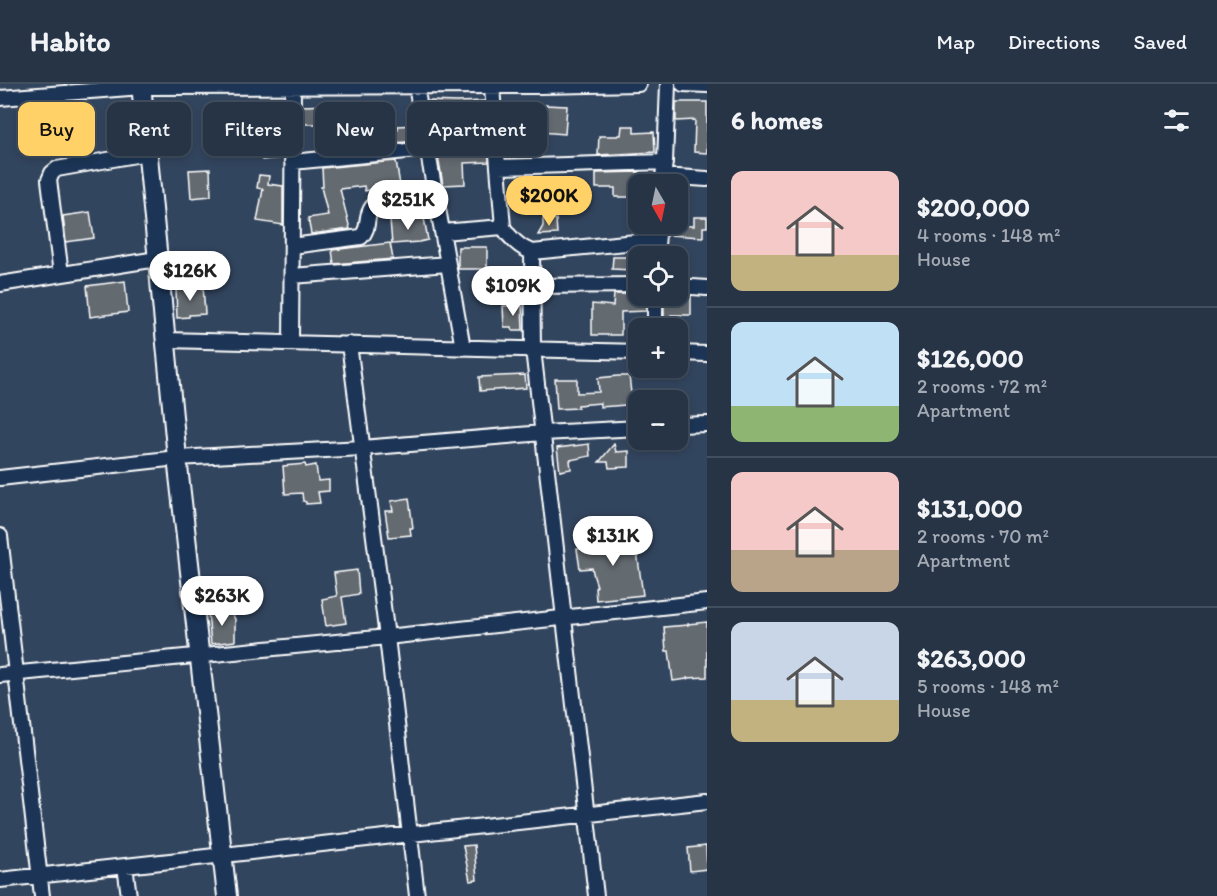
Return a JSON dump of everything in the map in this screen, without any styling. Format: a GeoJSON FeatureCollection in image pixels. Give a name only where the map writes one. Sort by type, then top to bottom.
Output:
{"type":"FeatureCollection","features":[{"type":"Feature","properties":{"kind":"street"},"geometry":{"type":"LineString","coordinates":[[0,98],[142,85],[639,84]]}},
{"type":"Feature","properties":{"kind":"street"},"geometry":{"type":"LineString","coordinates":[[498,167],[663,174],[668,84]]}},
{"type":"Feature","properties":{"kind":"street"},"geometry":{"type":"LineString","coordinates":[[683,84],[707,85]]}},
{"type":"Feature","properties":{"kind":"street"},"geometry":{"type":"LineString","coordinates":[[142,85],[143,102]]}},
{"type":"Feature","properties":{"kind":"street"},"geometry":{"type":"LineString","coordinates":[[291,343],[292,162],[302,86]]}},
{"type":"Feature","properties":{"kind":"street"},"geometry":{"type":"LineString","coordinates":[[416,86],[419,102]]}},
{"type":"Feature","properties":{"kind":"street"},"geometry":{"type":"LineString","coordinates":[[492,86],[502,227],[508,236],[532,252],[657,240]]}},
{"type":"Feature","properties":{"kind":"street"},"geometry":{"type":"LineString","coordinates":[[292,162],[407,151]]}},
{"type":"Feature","properties":{"kind":"street"},"geometry":{"type":"LineString","coordinates":[[61,274],[49,180],[52,173],[57,169],[130,156]]}},
{"type":"Feature","properties":{"kind":"street"},"geometry":{"type":"LineString","coordinates":[[147,156],[177,458],[227,896]]}},
{"type":"Feature","properties":{"kind":"street"},"geometry":{"type":"LineString","coordinates":[[429,156],[464,348]]}},
{"type":"Feature","properties":{"kind":"street"},"geometry":{"type":"LineString","coordinates":[[688,176],[707,178]]}},
{"type":"Feature","properties":{"kind":"street"},"geometry":{"type":"LineString","coordinates":[[292,246],[361,237],[366,231],[368,215],[375,202],[385,197],[435,189]]}},
{"type":"Feature","properties":{"kind":"street"},"geometry":{"type":"LineString","coordinates":[[442,232],[502,227]]}},
{"type":"Feature","properties":{"kind":"street"},"geometry":{"type":"LineString","coordinates":[[657,234],[657,246]]}},
{"type":"Feature","properties":{"kind":"street"},"geometry":{"type":"LineString","coordinates":[[532,252],[533,349],[596,896]]}},
{"type":"Feature","properties":{"kind":"street"},"geometry":{"type":"LineString","coordinates":[[0,284],[157,259]]}},
{"type":"Feature","properties":{"kind":"street"},"geometry":{"type":"LineString","coordinates":[[292,276],[448,264]]}},
{"type":"Feature","properties":{"kind":"street"},"geometry":{"type":"LineString","coordinates":[[532,286],[628,285]]}},
{"type":"Feature","properties":{"kind":"street"},"geometry":{"type":"LineString","coordinates":[[688,287],[707,288]]}},
{"type":"Feature","properties":{"kind":"street"},"geometry":{"type":"LineString","coordinates":[[166,340],[628,352]]}},
{"type":"Feature","properties":{"kind":"street"},"geometry":{"type":"LineString","coordinates":[[349,344],[417,896]]}},
{"type":"Feature","properties":{"kind":"street"},"geometry":{"type":"LineString","coordinates":[[688,353],[707,354]]}},
{"type":"Feature","properties":{"kind":"street"},"geometry":{"type":"LineString","coordinates":[[688,425],[707,424]]}},
{"type":"Feature","properties":{"kind":"street"},"geometry":{"type":"LineString","coordinates":[[0,478],[177,458],[362,448],[628,429]]}},
{"type":"Feature","properties":{"kind":"street"},"geometry":{"type":"LineString","coordinates":[[0,536],[42,896]]}},
{"type":"Feature","properties":{"kind":"street"},"geometry":{"type":"LineString","coordinates":[[0,675],[387,638],[707,602]]}},
{"type":"Feature","properties":{"kind":"street"},"geometry":{"type":"LineString","coordinates":[[0,880],[707,801]]}},
{"type":"Feature","properties":{"kind":"street"},"geometry":{"type":"LineString","coordinates":[[125,866],[129,896]]}},
{"type":"Feature","properties":{"kind":"building"},"geometry":{"type":"Polygon","coordinates":[[[676,102],[707,102],[707,153],[694,152],[695,120],[676,121],[676,102]]]}},
{"type":"Feature","properties":{"kind":"building"},"geometry":{"type":"Polygon","coordinates":[[[547,105],[567,106],[565,134],[547,133],[547,105]]]}},
{"type":"Feature","properties":{"kind":"building"},"geometry":{"type":"Polygon","coordinates":[[[303,106],[315,106],[315,124],[303,124],[303,106]]]}},
{"type":"Feature","properties":{"kind":"building"},"geometry":{"type":"Polygon","coordinates":[[[407,125],[407,142],[395,143],[395,129],[398,129],[398,126],[407,125]]]}},
{"type":"Feature","properties":{"kind":"building"},"geometry":{"type":"Polygon","coordinates":[[[622,126],[634,126],[634,133],[654,132],[655,152],[598,155],[599,136],[621,135],[622,126]]]}},
{"type":"Feature","properties":{"kind":"building"},"geometry":{"type":"Polygon","coordinates":[[[262,156],[283,156],[283,158],[262,160],[262,156]]]}},
{"type":"Feature","properties":{"kind":"building"},"geometry":{"type":"Polygon","coordinates":[[[438,156],[489,156],[489,162],[464,163],[465,184],[443,185],[438,156]]]}},
{"type":"Feature","properties":{"kind":"building"},"geometry":{"type":"Polygon","coordinates":[[[396,161],[400,185],[382,190],[381,188],[365,191],[364,186],[340,189],[350,229],[311,234],[308,218],[328,215],[321,187],[323,187],[322,168],[396,161]]]}},
{"type":"Feature","properties":{"kind":"building"},"geometry":{"type":"Polygon","coordinates":[[[210,169],[211,196],[191,198],[189,170],[210,169]]]}},
{"type":"Feature","properties":{"kind":"building"},"geometry":{"type":"Polygon","coordinates":[[[640,172],[640,174],[628,174],[628,197],[615,197],[615,188],[596,188],[596,173],[640,172]]]}},
{"type":"Feature","properties":{"kind":"building"},"geometry":{"type":"Polygon","coordinates":[[[259,175],[269,176],[268,184],[283,186],[283,225],[257,221],[263,189],[257,188],[259,175]]]}},
{"type":"Feature","properties":{"kind":"building"},"geometry":{"type":"Polygon","coordinates":[[[90,212],[94,238],[66,242],[63,216],[90,212]]]}},
{"type":"Feature","properties":{"kind":"building"},"geometry":{"type":"Polygon","coordinates":[[[694,217],[707,217],[707,227],[703,227],[703,237],[667,235],[688,234],[688,226],[694,226],[694,217]]]}},
{"type":"Feature","properties":{"kind":"building"},"geometry":{"type":"Polygon","coordinates":[[[424,218],[428,240],[392,244],[390,220],[424,218]]]}},
{"type":"Feature","properties":{"kind":"building"},"geometry":{"type":"Polygon","coordinates":[[[543,219],[556,219],[557,234],[538,235],[543,226],[543,219]]]}},
{"type":"Feature","properties":{"kind":"building"},"geometry":{"type":"Polygon","coordinates":[[[390,243],[393,259],[334,264],[332,250],[390,243]]]}},
{"type":"Feature","properties":{"kind":"building"},"geometry":{"type":"Polygon","coordinates":[[[458,247],[487,247],[487,269],[458,269],[458,247]]]}},
{"type":"Feature","properties":{"kind":"building"},"geometry":{"type":"Polygon","coordinates":[[[613,257],[628,257],[628,270],[612,269],[613,257]]]}},
{"type":"Feature","properties":{"kind":"building"},"geometry":{"type":"Polygon","coordinates":[[[125,281],[128,312],[90,317],[87,286],[125,281]]]}},
{"type":"Feature","properties":{"kind":"building"},"geometry":{"type":"Polygon","coordinates":[[[192,285],[203,285],[205,314],[177,318],[176,289],[192,288],[192,285]]]}},
{"type":"Feature","properties":{"kind":"building"},"geometry":{"type":"Polygon","coordinates":[[[614,294],[628,294],[628,306],[646,306],[646,311],[621,312],[621,335],[592,335],[592,304],[613,306],[614,294]]]}},
{"type":"Feature","properties":{"kind":"building"},"geometry":{"type":"Polygon","coordinates":[[[688,296],[691,296],[691,315],[671,315],[671,318],[664,318],[664,306],[688,306],[688,296]]]}},
{"type":"Feature","properties":{"kind":"building"},"geometry":{"type":"Polygon","coordinates":[[[522,305],[523,330],[504,327],[503,306],[522,305]]]}},
{"type":"Feature","properties":{"kind":"building"},"geometry":{"type":"Polygon","coordinates":[[[525,375],[526,388],[480,391],[479,377],[525,375]]]}},
{"type":"Feature","properties":{"kind":"building"},"geometry":{"type":"Polygon","coordinates":[[[628,376],[631,390],[628,390],[628,405],[600,407],[600,403],[578,405],[578,408],[557,409],[555,379],[577,379],[577,393],[599,392],[598,378],[628,376]]]}},
{"type":"Feature","properties":{"kind":"building"},"geometry":{"type":"Polygon","coordinates":[[[589,444],[590,456],[570,460],[571,469],[560,471],[557,448],[589,444]]]}},
{"type":"Feature","properties":{"kind":"building"},"geometry":{"type":"Polygon","coordinates":[[[614,444],[616,452],[629,451],[629,467],[609,468],[608,462],[599,462],[614,444]]]}},
{"type":"Feature","properties":{"kind":"building"},"geometry":{"type":"Polygon","coordinates":[[[305,464],[306,467],[316,465],[318,481],[329,480],[329,491],[318,492],[320,503],[306,504],[302,493],[285,494],[283,466],[305,464]]]}},
{"type":"Feature","properties":{"kind":"building"},"geometry":{"type":"Polygon","coordinates":[[[409,498],[413,528],[410,528],[411,535],[389,537],[385,511],[393,511],[391,501],[409,498]]]}},
{"type":"Feature","properties":{"kind":"building"},"geometry":{"type":"Polygon","coordinates":[[[610,536],[611,541],[635,538],[643,595],[596,600],[595,588],[597,586],[592,568],[580,569],[577,549],[587,547],[586,539],[610,536]]]}},
{"type":"Feature","properties":{"kind":"building"},"geometry":{"type":"Polygon","coordinates":[[[357,570],[359,594],[342,597],[346,623],[326,626],[322,599],[337,596],[334,573],[357,570]]]}},
{"type":"Feature","properties":{"kind":"building"},"geometry":{"type":"Polygon","coordinates":[[[231,610],[235,619],[235,641],[211,644],[208,613],[231,610]]]}},
{"type":"Feature","properties":{"kind":"building"},"geometry":{"type":"Polygon","coordinates":[[[707,622],[707,677],[673,681],[669,651],[666,651],[664,627],[707,622]]]}},
{"type":"Feature","properties":{"kind":"building"},"geometry":{"type":"Polygon","coordinates":[[[474,845],[477,880],[470,881],[463,846],[474,845]]]}},
{"type":"Feature","properties":{"kind":"building"},"geometry":{"type":"Polygon","coordinates":[[[706,846],[707,869],[690,871],[688,848],[706,846]]]}}]}
